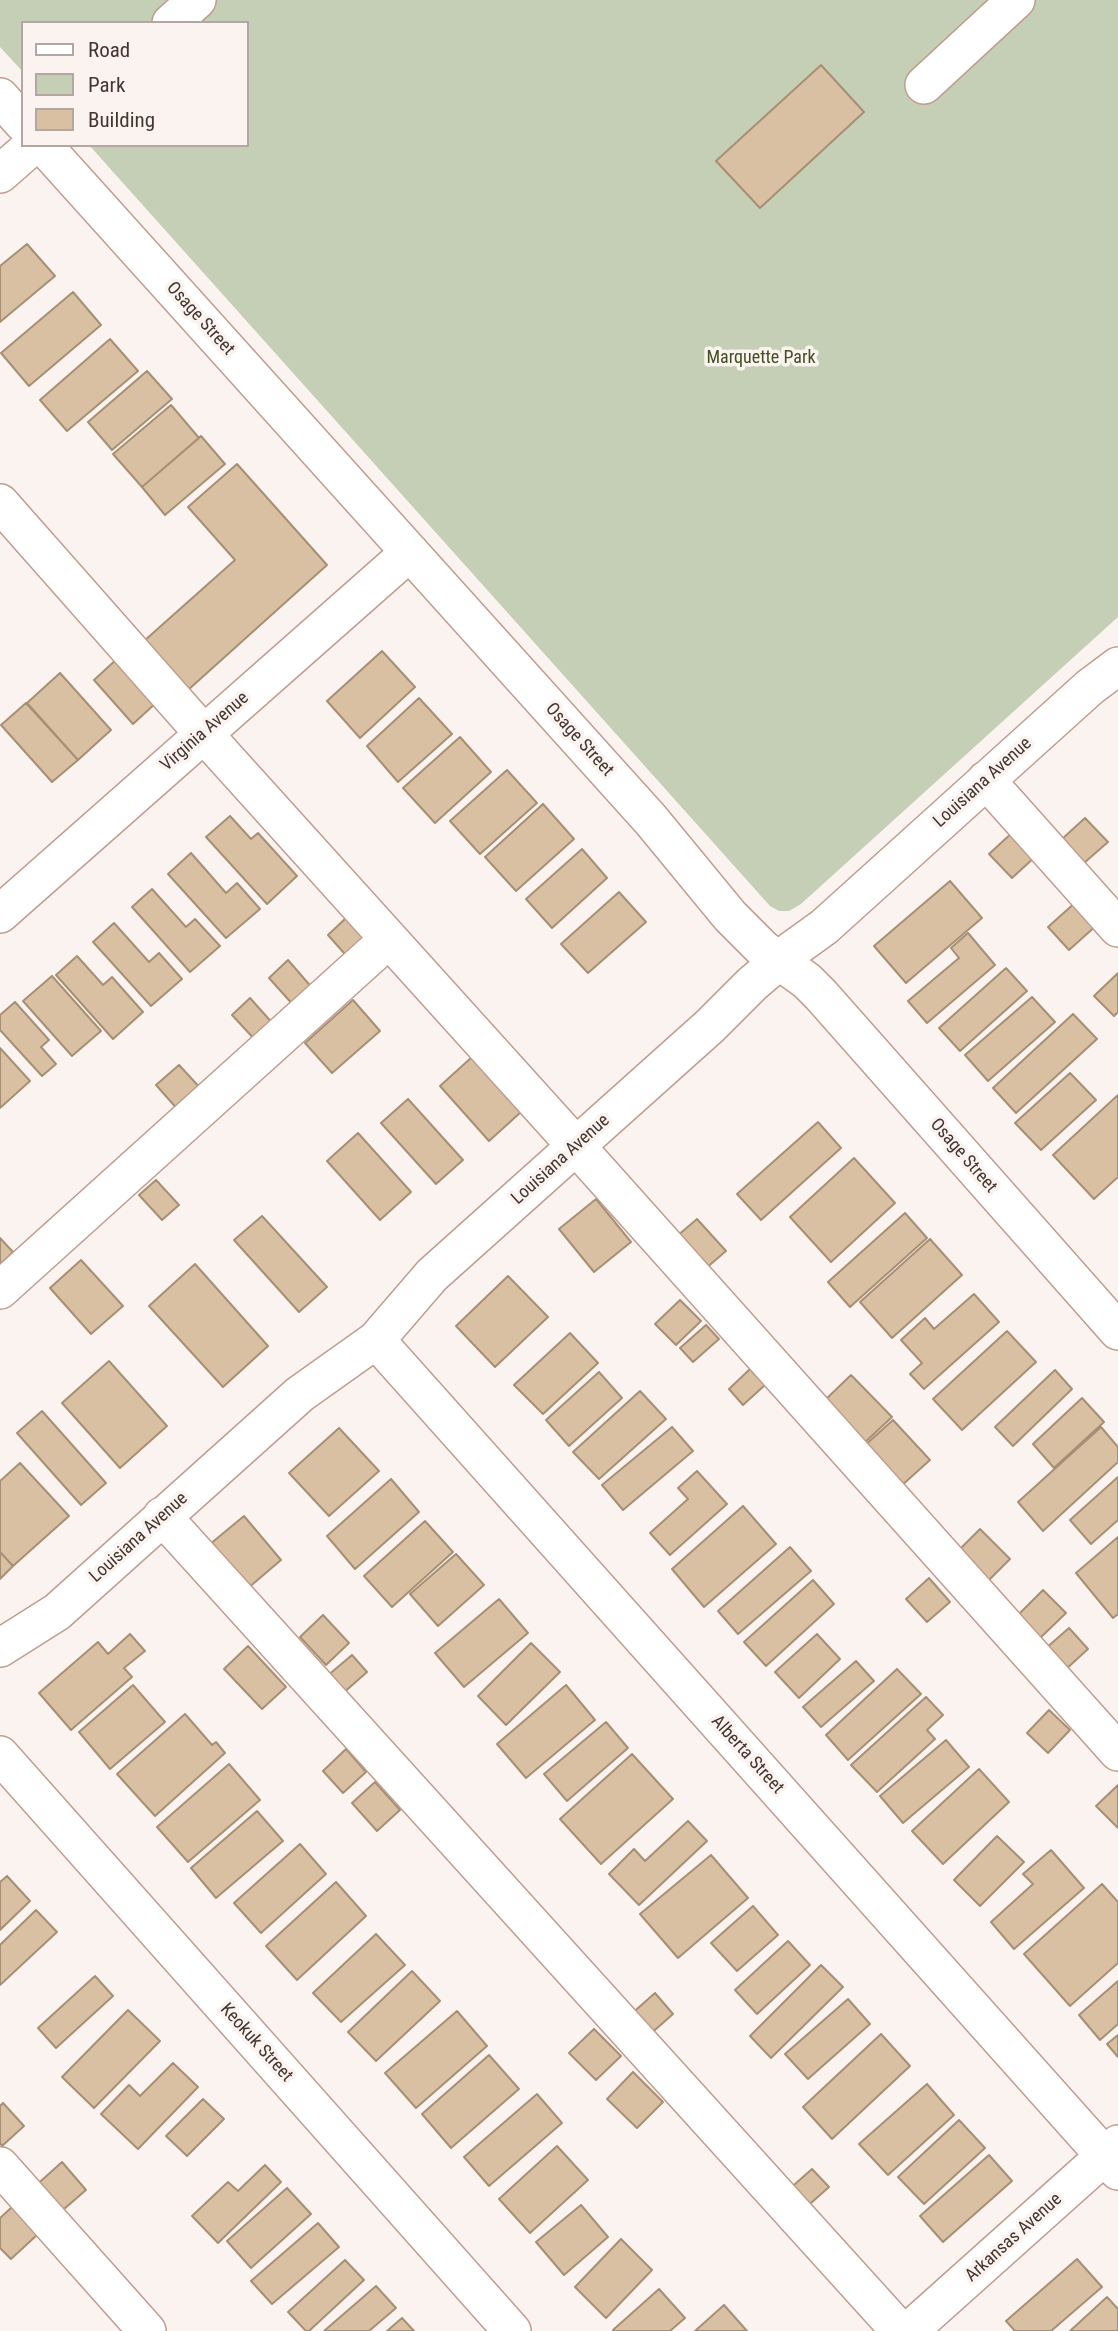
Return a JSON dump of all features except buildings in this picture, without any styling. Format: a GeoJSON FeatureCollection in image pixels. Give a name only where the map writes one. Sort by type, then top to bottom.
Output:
{"type":"FeatureCollection","features":[{"type":"Feature","properties":{"kind":"street"},"geometry":{"type":"LineString","coordinates":[[173,21],[197,0]]}},
{"type":"Feature","properties":{"kind":"street"},"geometry":{"type":"LineString","coordinates":[[925,85],[1016,0]]}},
{"type":"Feature","properties":{"kind":"street"},"geometry":{"type":"LineString","coordinates":[[0,97],[21,121]]}},
{"type":"Feature","properties":{"kind":"street"},"geometry":{"type":"LineString","coordinates":[[0,174],[31,147]]}},
{"type":"Feature","properties":{"kind":"street","name":"Osage Street"},"geometry":{"type":"LineString","coordinates":[[45,147],[652,820],[723,909],[749,937],[807,981],[821,995],[1118,1331]]}},
{"type":"Feature","properties":{"kind":"street"},"geometry":{"type":"LineString","coordinates":[[7,525],[204,733],[1118,1752]]}},
{"type":"Feature","properties":{"kind":"street","name":"Virginia Avenue"},"geometry":{"type":"LineString","coordinates":[[0,914],[410,552]]}},
{"type":"Feature","properties":{"kind":"street","name":"Louisiana Avenue"},"geometry":{"type":"LineString","coordinates":[[0,1648],[57,1612],[300,1394],[376,1340],[432,1275],[710,1026],[752,984],[824,927],[1090,687],[1118,666]]}},
{"type":"Feature","properties":{"kind":"street"},"geometry":{"type":"LineString","coordinates":[[986,780],[1118,928]]}},
{"type":"Feature","properties":{"kind":"street"},"geometry":{"type":"LineString","coordinates":[[0,1290],[389,939]]}},
{"type":"Feature","properties":{"kind":"street","name":"Alberta Street"},"geometry":{"type":"LineString","coordinates":[[376,1340],[1114,2157]]}},
{"type":"Feature","properties":{"kind":"street"},"geometry":{"type":"LineString","coordinates":[[162,1516],[900,2331]]}},
{"type":"Feature","properties":{"kind":"street","name":"Keokuk Street"},"geometry":{"type":"LineString","coordinates":[[0,1755],[512,2331]]}},
{"type":"Feature","properties":{"kind":"street","name":"Arkansas Avenue"},"geometry":{"type":"LineString","coordinates":[[909,2331],[1114,2157]]}},
{"type":"Feature","properties":{"kind":"street"},"geometry":{"type":"LineString","coordinates":[[0,2166],[147,2331]]}},
{"type":"Feature","properties":{"kind":"green space","name":"Marquette Park"},"geometry":{"type":"Polygon","coordinates":[[[0,0],[1118,0],[1118,617],[801,904],[789,911],[779,911],[770,906],[91,147],[248,147],[248,21],[21,21],[21,70],[0,47],[0,0]]]}}]}
